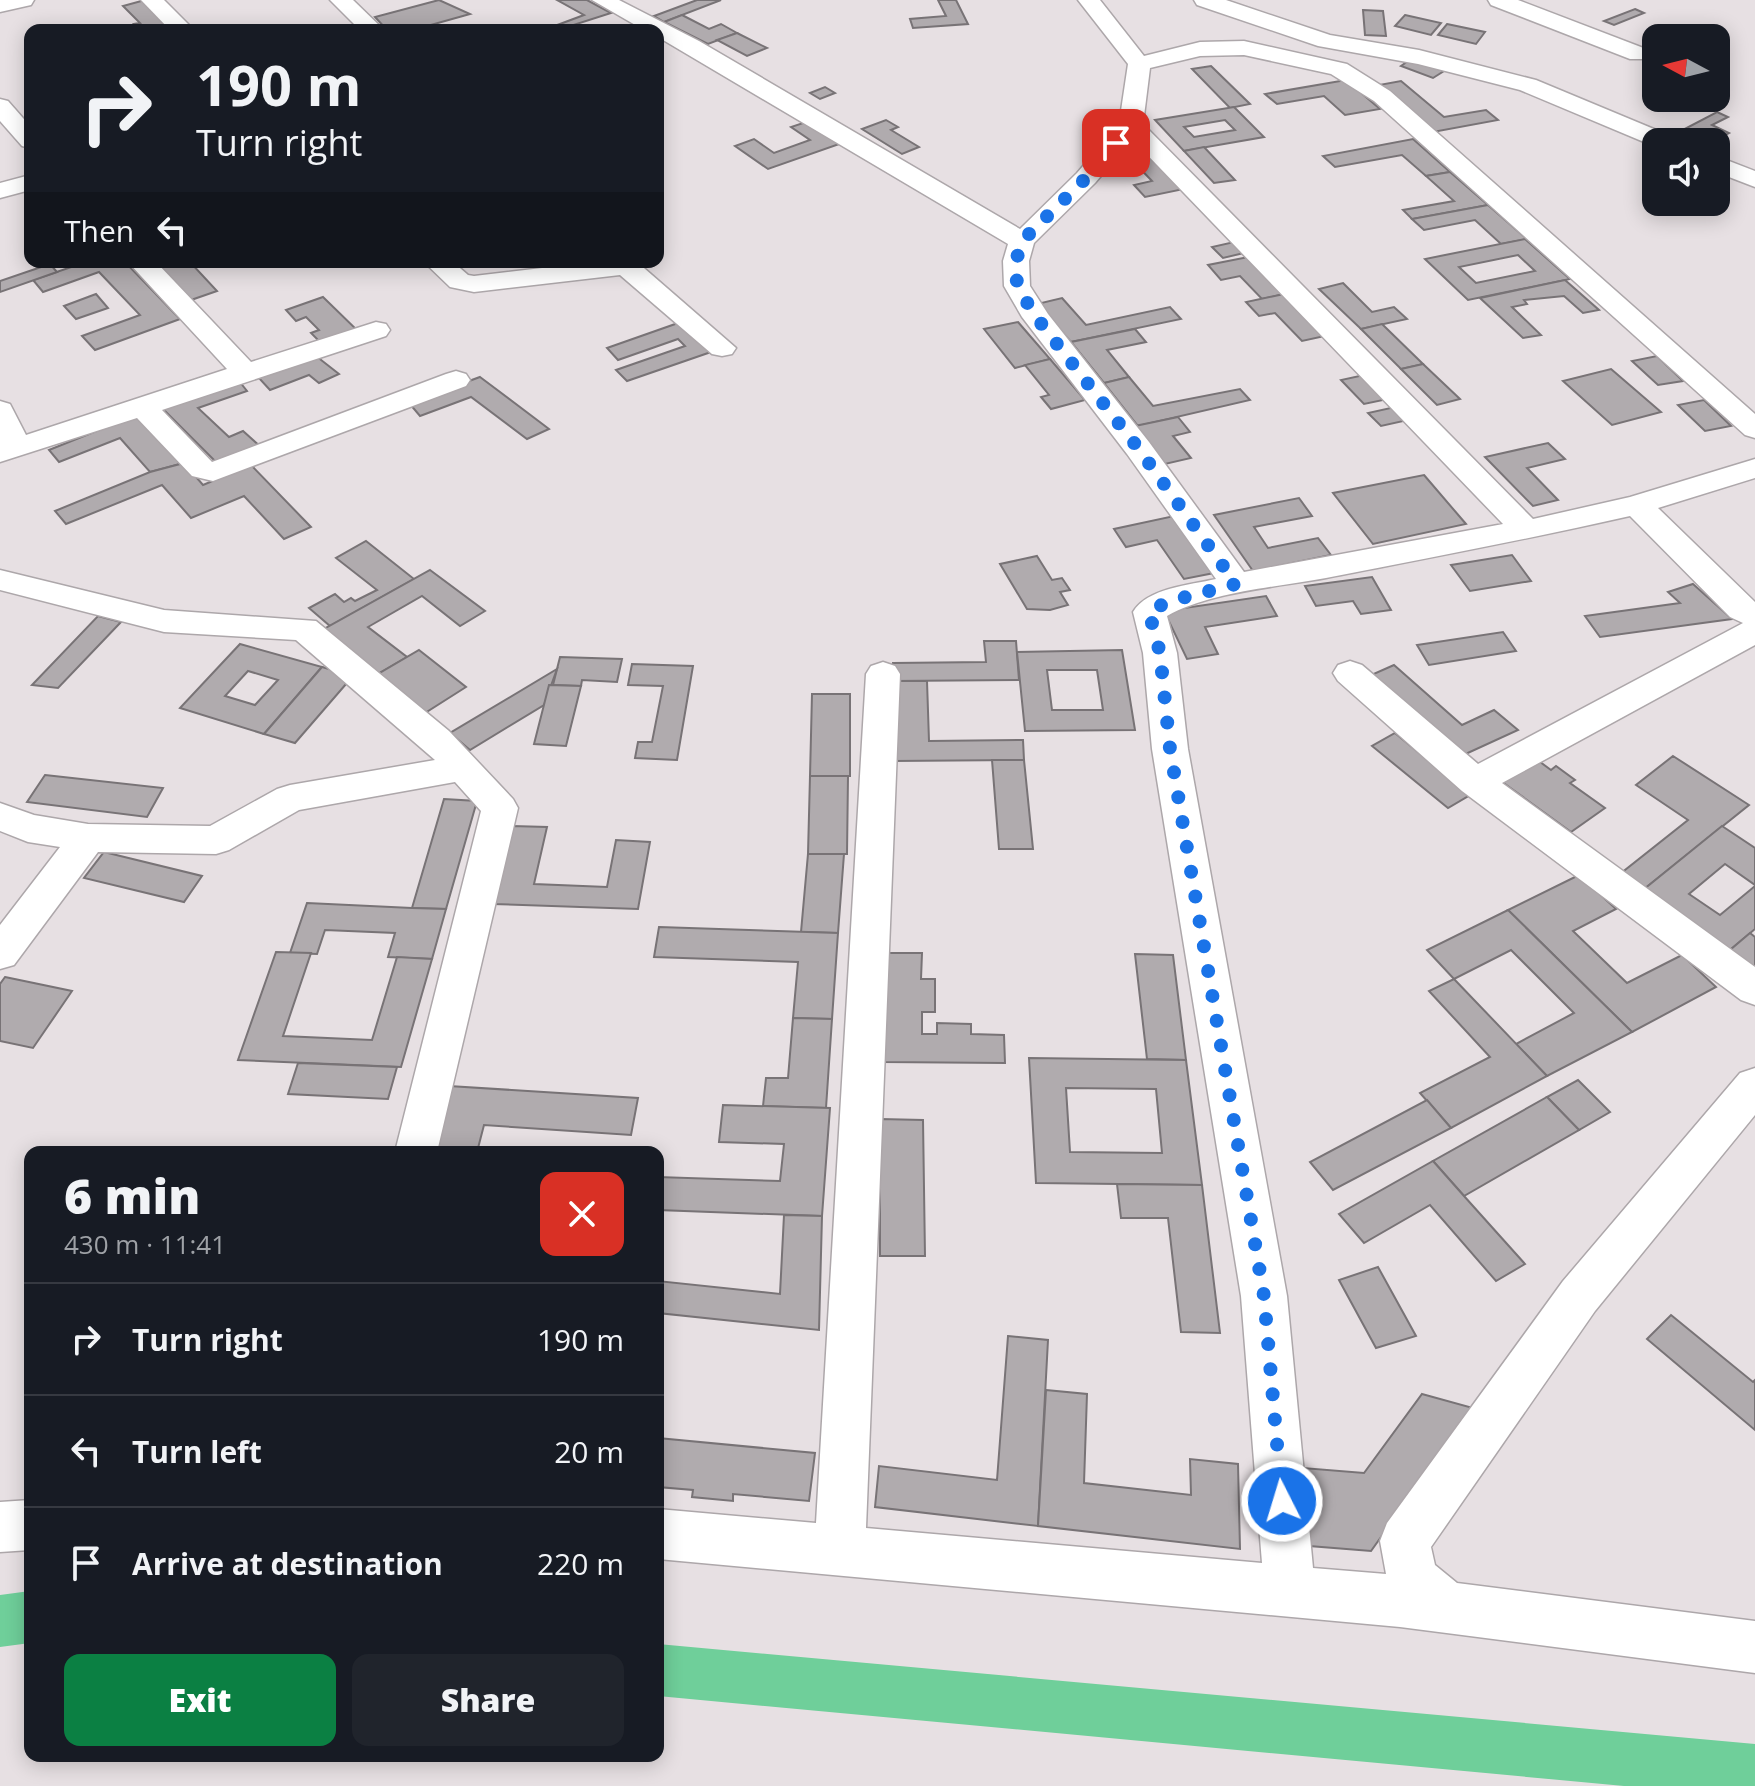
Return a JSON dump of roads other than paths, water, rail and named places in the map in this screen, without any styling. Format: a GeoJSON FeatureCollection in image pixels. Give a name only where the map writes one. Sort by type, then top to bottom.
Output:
{"type":"FeatureCollection","features":[{"type":"Feature","properties":{"kind":"street"},"geometry":{"type":"LineString","coordinates":[[0,6],[23,0]]}},
{"type":"Feature","properties":{"kind":"street"},"geometry":{"type":"LineString","coordinates":[[152,0],[177,24]]}},
{"type":"Feature","properties":{"kind":"street"},"geometry":{"type":"LineString","coordinates":[[341,0],[367,24]]}},
{"type":"Feature","properties":{"kind":"street"},"geometry":{"type":"LineString","coordinates":[[603,0],[649,24]]}},
{"type":"Feature","properties":{"kind":"street"},"geometry":{"type":"LineString","coordinates":[[1089,0],[1139,64],[1131,125],[1086,178],[1022,241],[1016,261],[1017,286],[1236,584]]}},
{"type":"Feature","properties":{"kind":"street"},"geometry":{"type":"LineString","coordinates":[[1205,0],[1326,41],[1419,57],[1528,85],[1642,132]]}},
{"type":"Feature","properties":{"kind":"street"},"geometry":{"type":"LineString","coordinates":[[1499,0],[1638,54]]}},
{"type":"Feature","properties":{"kind":"street"},"geometry":{"type":"LineString","coordinates":[[664,32],[1022,241]]}},
{"type":"Feature","properties":{"kind":"street"},"geometry":{"type":"LineString","coordinates":[[1139,64],[1200,49],[1244,48],[1296,57],[1339,69],[1382,96],[1755,429]]}},
{"type":"Feature","properties":{"kind":"street"},"geometry":{"type":"LineString","coordinates":[[0,106],[24,134]]}},
{"type":"Feature","properties":{"kind":"street"},"geometry":{"type":"LineString","coordinates":[[1131,125],[1526,530]]}},
{"type":"Feature","properties":{"kind":"street"},"geometry":{"type":"LineString","coordinates":[[1730,169],[1755,180]]}},
{"type":"Feature","properties":{"kind":"street"},"geometry":{"type":"LineString","coordinates":[[0,191],[24,184]]}},
{"type":"Feature","properties":{"kind":"street"},"geometry":{"type":"LineString","coordinates":[[147,268],[246,373]]}},
{"type":"Feature","properties":{"kind":"street"},"geometry":{"type":"LineString","coordinates":[[444,268],[459,281],[474,284],[594,268]]}},
{"type":"Feature","properties":{"kind":"street"},"geometry":{"type":"LineString","coordinates":[[629,268],[722,348]]}},
{"type":"Feature","properties":{"kind":"street"},"geometry":{"type":"LineString","coordinates":[[0,410],[8,450],[376,330]]}},
{"type":"Feature","properties":{"kind":"street"},"geometry":{"type":"LineString","coordinates":[[141,405],[203,470],[213,472],[456,380]]}},
{"type":"Feature","properties":{"kind":"street"},"geometry":{"type":"LineString","coordinates":[[1290,1590],[1264,1296],[1170,749],[1160,653],[1149,612],[1167,602],[1236,584],[1526,530],[1637,505],[1755,468]]}},
{"type":"Feature","properties":{"kind":"street"},"geometry":{"type":"LineString","coordinates":[[1637,505],[1742,609],[1755,616]]}},
{"type":"Feature","properties":{"kind":"street"},"geometry":{"type":"LineString","coordinates":[[0,580],[164,621],[304,629],[437,740],[500,808],[417,1146]]}},
{"type":"Feature","properties":{"kind":"street"},"geometry":{"type":"LineString","coordinates":[[1475,782],[1579,723],[1755,631]]}},
{"type":"Feature","properties":{"kind":"street"},"geometry":{"type":"LineString","coordinates":[[1350,673],[1475,782],[1755,989]]}},
{"type":"Feature","properties":{"kind":"street"},"geometry":{"type":"LineString","coordinates":[[840,1549],[883,674]]}},
{"type":"Feature","properties":{"kind":"street"},"geometry":{"type":"LineString","coordinates":[[0,816],[28,828],[88,838],[216,840],[290,798],[463,768]]}},
{"type":"Feature","properties":{"kind":"street"},"geometry":{"type":"LineString","coordinates":[[0,953],[88,838]]}},
{"type":"Feature","properties":{"kind":"street"},"geometry":{"type":"LineString","coordinates":[[1445,1606],[1412,1579],[1405,1541],[1579,1296],[1755,1085]]}},
{"type":"Feature","properties":{"kind":"street"},"geometry":{"type":"LineString","coordinates":[[0,1527],[24,1525]]}},
{"type":"Feature","properties":{"kind":"street"},"geometry":{"type":"LineString","coordinates":[[664,1534],[1290,1590],[1445,1606],[1755,1647]]}},
{"type":"Feature","properties":{"kind":"waterway"},"geometry":{"type":"LineString","coordinates":[[0,1621],[24,1618]]}},
{"type":"Feature","properties":{"kind":"waterway"},"geometry":{"type":"LineString","coordinates":[[664,1671],[1755,1771]]}}]}
